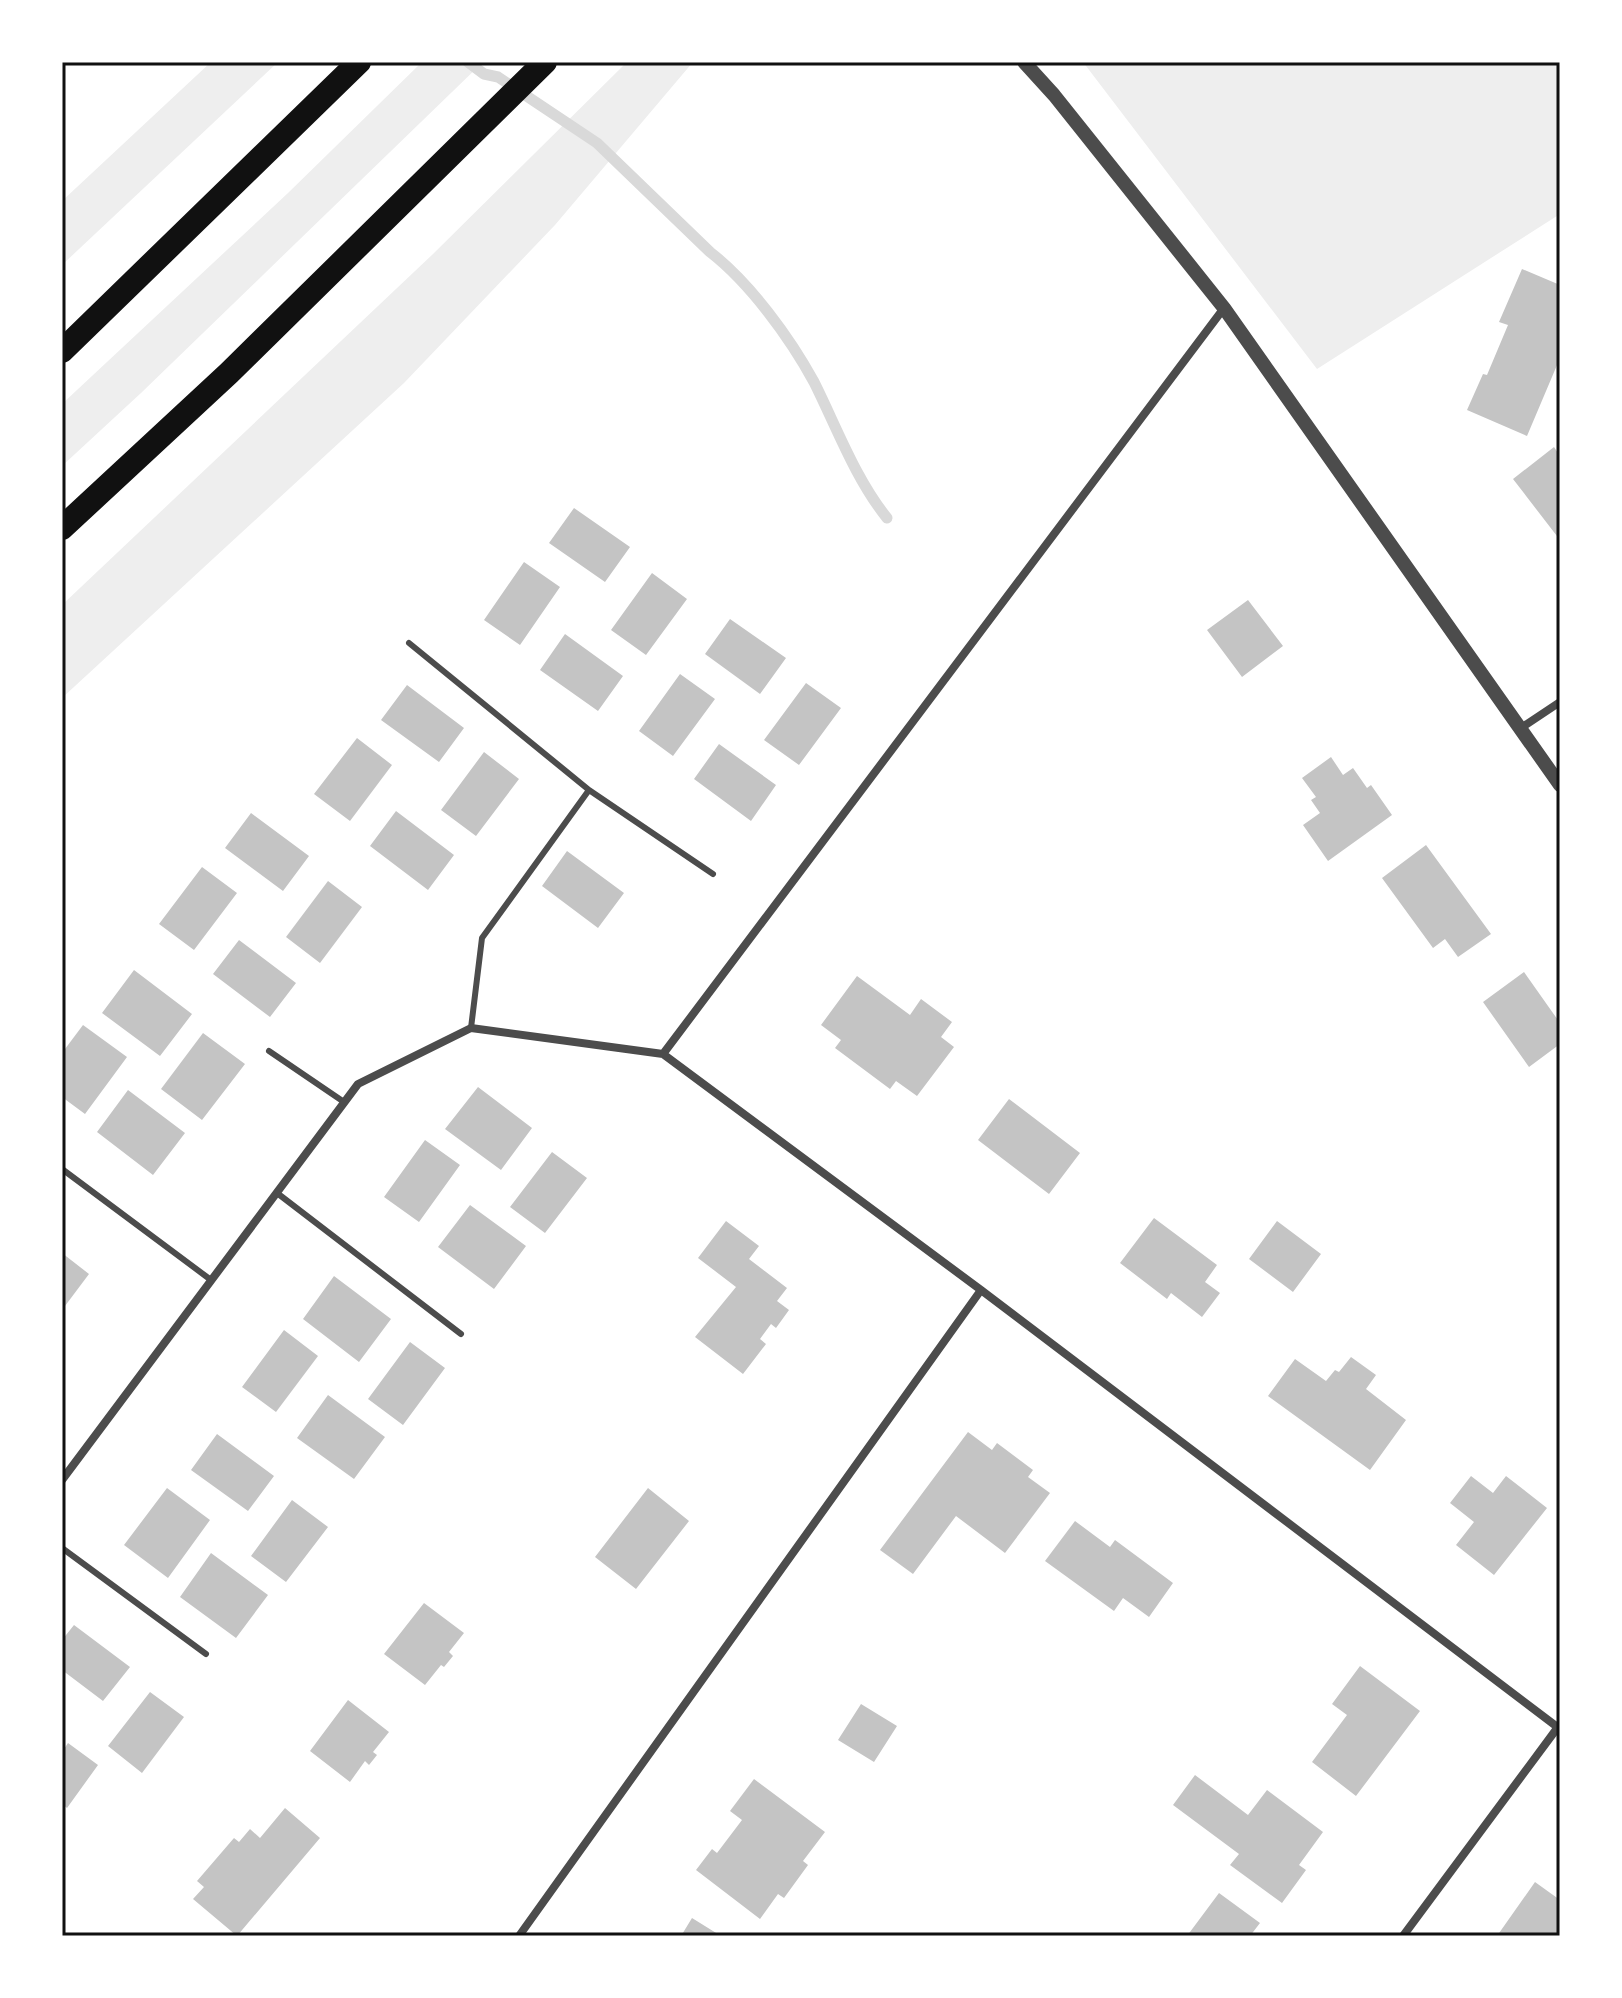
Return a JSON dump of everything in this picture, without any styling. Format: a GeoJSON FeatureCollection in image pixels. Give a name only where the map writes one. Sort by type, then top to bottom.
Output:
{"type":"FeatureCollection","features":[{"type":"Feature","properties":{"kind":"highway"},"geometry":{"type":"LineString","coordinates":[[62,351],[359,62]]}},
{"type":"Feature","properties":{"kind":"highway"},"geometry":{"type":"LineString","coordinates":[[62,528],[229,373],[545,62]]}},
{"type":"Feature","properties":{"kind":"street"},"geometry":{"type":"LineString","coordinates":[[1024,62],[1054,95],[1224,308],[1560,785]]}},
{"type":"Feature","properties":{"kind":"street"},"geometry":{"type":"LineString","coordinates":[[663,1054],[1224,308]]}},
{"type":"Feature","properties":{"kind":"street"},"geometry":{"type":"LineString","coordinates":[[1521,728],[1560,702]]}},
{"type":"Feature","properties":{"kind":"street"},"geometry":{"type":"LineString","coordinates":[[62,1480],[358,1084],[471,1028],[663,1054],[981,1290],[1559,1728],[1403,1936]]}},
{"type":"Feature","properties":{"kind":"street"},"geometry":{"type":"LineString","coordinates":[[519,1936],[981,1290]]}},
{"type":"Feature","properties":{"kind":"lane"},"geometry":{"type":"LineString","coordinates":[[409,643],[589,790],[713,874]]}},
{"type":"Feature","properties":{"kind":"lane"},"geometry":{"type":"LineString","coordinates":[[471,1028],[482,938],[589,790]]}},
{"type":"Feature","properties":{"kind":"lane"},"geometry":{"type":"LineString","coordinates":[[269,1051],[344,1102]]}},
{"type":"Feature","properties":{"kind":"lane"},"geometry":{"type":"LineString","coordinates":[[62,1169],[211,1280]]}},
{"type":"Feature","properties":{"kind":"lane"},"geometry":{"type":"LineString","coordinates":[[277,1193],[461,1334]]}},
{"type":"Feature","properties":{"kind":"lane"},"geometry":{"type":"LineString","coordinates":[[62,1461],[71,1468]]}},
{"type":"Feature","properties":{"kind":"lane"},"geometry":{"type":"LineString","coordinates":[[62,1548],[206,1654]]}},
{"type":"Feature","properties":{"kind":"shaded area"},"geometry":{"type":"Polygon","coordinates":[[[211,62],[278,62],[62,265],[62,201],[211,62]]]}},
{"type":"Feature","properties":{"kind":"shaded area"},"geometry":{"type":"Polygon","coordinates":[[[422,62],[483,62],[62,466],[62,404],[288,193],[422,62]]]}},
{"type":"Feature","properties":{"kind":"shaded area"},"geometry":{"type":"Polygon","coordinates":[[[627,62],[693,62],[555,225],[404,383],[62,698],[62,605],[433,254],[627,62]]]}},
{"type":"Feature","properties":{"kind":"shaded area"},"geometry":{"type":"Polygon","coordinates":[[[1083,62],[1560,62],[1560,214],[1317,369],[1083,62]]]}},
{"type":"Feature","properties":{"kind":"building"},"geometry":{"type":"Polygon","coordinates":[[[1522,269],[1560,285],[1560,358],[1527,436],[1467,410],[1483,374],[1487,375],[1508,325],[1499,322],[1522,269]]]}},
{"type":"Feature","properties":{"kind":"building"},"geometry":{"type":"Polygon","coordinates":[[[1554,447],[1560,456],[1560,540],[1513,479],[1554,447]]]}},
{"type":"Feature","properties":{"kind":"building"},"geometry":{"type":"Polygon","coordinates":[[[574,508],[630,547],[605,582],[549,543],[574,508]]]}},
{"type":"Feature","properties":{"kind":"building"},"geometry":{"type":"Polygon","coordinates":[[[524,562],[560,587],[520,645],[484,620],[524,562]]]}},
{"type":"Feature","properties":{"kind":"building"},"geometry":{"type":"Polygon","coordinates":[[[652,573],[687,599],[646,655],[611,630],[652,573]]]}},
{"type":"Feature","properties":{"kind":"building"},"geometry":{"type":"Polygon","coordinates":[[[1248,600],[1283,646],[1242,677],[1207,630],[1248,600]]]}},
{"type":"Feature","properties":{"kind":"building"},"geometry":{"type":"Polygon","coordinates":[[[730,619],[786,658],[760,694],[705,654],[730,619]]]}},
{"type":"Feature","properties":{"kind":"building"},"geometry":{"type":"Polygon","coordinates":[[[565,634],[623,676],[598,711],[540,670],[565,634]]]}},
{"type":"Feature","properties":{"kind":"building"},"geometry":{"type":"Polygon","coordinates":[[[680,674],[715,699],[673,756],[639,731],[680,674]]]}},
{"type":"Feature","properties":{"kind":"building"},"geometry":{"type":"Polygon","coordinates":[[[806,683],[841,708],[799,765],[764,740],[806,683]]]}},
{"type":"Feature","properties":{"kind":"building"},"geometry":{"type":"Polygon","coordinates":[[[407,685],[464,728],[439,762],[381,720],[407,685]]]}},
{"type":"Feature","properties":{"kind":"building"},"geometry":{"type":"Polygon","coordinates":[[[357,738],[392,765],[350,821],[314,794],[357,738]]]}},
{"type":"Feature","properties":{"kind":"building"},"geometry":{"type":"Polygon","coordinates":[[[719,744],[776,785],[751,821],[694,779],[719,744]]]}},
{"type":"Feature","properties":{"kind":"building"},"geometry":{"type":"Polygon","coordinates":[[[484,752],[519,779],[476,836],[441,810],[484,752]]]}},
{"type":"Feature","properties":{"kind":"building"},"geometry":{"type":"Polygon","coordinates":[[[1331,757],[1343,775],[1353,768],[1367,788],[1371,785],[1392,815],[1328,861],[1303,825],[1320,813],[1311,800],[1316,797],[1302,778],[1331,757]]]}},
{"type":"Feature","properties":{"kind":"building"},"geometry":{"type":"Polygon","coordinates":[[[396,811],[454,855],[428,890],[370,846],[396,811]]]}},
{"type":"Feature","properties":{"kind":"building"},"geometry":{"type":"Polygon","coordinates":[[[251,813],[309,856],[283,891],[225,848],[251,813]]]}},
{"type":"Feature","properties":{"kind":"building"},"geometry":{"type":"Polygon","coordinates":[[[1426,845],[1491,934],[1458,957],[1445,939],[1433,948],[1382,878],[1426,845]]]}},
{"type":"Feature","properties":{"kind":"building"},"geometry":{"type":"Polygon","coordinates":[[[567,851],[624,893],[598,928],[542,886],[567,851]]]}},
{"type":"Feature","properties":{"kind":"building"},"geometry":{"type":"Polygon","coordinates":[[[202,867],[237,893],[194,950],[159,924],[202,867]]]}},
{"type":"Feature","properties":{"kind":"building"},"geometry":{"type":"Polygon","coordinates":[[[328,881],[362,907],[320,963],[286,937],[328,881]]]}},
{"type":"Feature","properties":{"kind":"building"},"geometry":{"type":"Polygon","coordinates":[[[239,940],[296,983],[270,1017],[213,974],[239,940]]]}},
{"type":"Feature","properties":{"kind":"building"},"geometry":{"type":"Polygon","coordinates":[[[134,970],[192,1014],[160,1056],[102,1013],[134,970]]]}},
{"type":"Feature","properties":{"kind":"building"},"geometry":{"type":"Polygon","coordinates":[[[1524,972],[1560,1023],[1560,1044],[1529,1067],[1483,1002],[1524,972]]]}},
{"type":"Feature","properties":{"kind":"building"},"geometry":{"type":"Polygon","coordinates":[[[857,976],[910,1015],[921,999],[952,1022],[941,1037],[954,1047],[917,1096],[896,1081],[890,1089],[835,1048],[841,1040],[821,1025],[857,976]]]}},
{"type":"Feature","properties":{"kind":"building"},"geometry":{"type":"Polygon","coordinates":[[[83,1025],[127,1057],[85,1114],[62,1097],[62,1053],[83,1025]]]}},
{"type":"Feature","properties":{"kind":"building"},"geometry":{"type":"Polygon","coordinates":[[[203,1033],[245,1064],[202,1120],[161,1089],[203,1033]]]}},
{"type":"Feature","properties":{"kind":"building"},"geometry":{"type":"Polygon","coordinates":[[[478,1087],[532,1128],[501,1170],[445,1129],[478,1087]]]}},
{"type":"Feature","properties":{"kind":"building"},"geometry":{"type":"Polygon","coordinates":[[[128,1090],[185,1133],[153,1175],[97,1132],[128,1090]]]}},
{"type":"Feature","properties":{"kind":"building"},"geometry":{"type":"Polygon","coordinates":[[[1009,1099],[1080,1153],[1049,1194],[978,1140],[1009,1099]]]}},
{"type":"Feature","properties":{"kind":"building"},"geometry":{"type":"Polygon","coordinates":[[[425,1140],[460,1165],[419,1222],[384,1197],[425,1140]]]}},
{"type":"Feature","properties":{"kind":"building"},"geometry":{"type":"Polygon","coordinates":[[[552,1152],[587,1178],[545,1233],[510,1207],[552,1152]]]}},
{"type":"Feature","properties":{"kind":"building"},"geometry":{"type":"Polygon","coordinates":[[[470,1205],[526,1246],[494,1289],[438,1247],[470,1205]]]}},
{"type":"Feature","properties":{"kind":"building"},"geometry":{"type":"Polygon","coordinates":[[[1154,1218],[1217,1265],[1205,1282],[1220,1293],[1202,1317],[1171,1293],[1167,1299],[1120,1263],[1154,1218]]]}},
{"type":"Feature","properties":{"kind":"building"},"geometry":{"type":"Polygon","coordinates":[[[726,1221],[759,1246],[749,1259],[787,1288],[777,1301],[789,1310],[776,1328],[771,1324],[760,1339],[766,1344],[743,1374],[695,1337],[736,1287],[698,1258],[726,1221]]]}},
{"type":"Feature","properties":{"kind":"building"},"geometry":{"type":"Polygon","coordinates":[[[1277,1221],[1321,1254],[1293,1292],[1249,1259],[1277,1221]]]}},
{"type":"Feature","properties":{"kind":"building"},"geometry":{"type":"Polygon","coordinates":[[[62,1253],[89,1274],[62,1310],[62,1253]]]}},
{"type":"Feature","properties":{"kind":"building"},"geometry":{"type":"Polygon","coordinates":[[[334,1276],[391,1319],[359,1362],[303,1319],[334,1276]]]}},
{"type":"Feature","properties":{"kind":"building"},"geometry":{"type":"Polygon","coordinates":[[[284,1330],[318,1356],[276,1412],[242,1387],[284,1330]]]}},
{"type":"Feature","properties":{"kind":"building"},"geometry":{"type":"Polygon","coordinates":[[[410,1342],[445,1368],[403,1425],[368,1399],[410,1342]]]}},
{"type":"Feature","properties":{"kind":"building"},"geometry":{"type":"Polygon","coordinates":[[[1351,1357],[1376,1375],[1366,1389],[1406,1420],[1370,1470],[1268,1396],[1295,1359],[1326,1381],[1335,1370],[1339,1372],[1351,1357]]]}},
{"type":"Feature","properties":{"kind":"building"},"geometry":{"type":"Polygon","coordinates":[[[328,1395],[385,1437],[354,1479],[297,1438],[328,1395]]]}},
{"type":"Feature","properties":{"kind":"building"},"geometry":{"type":"Polygon","coordinates":[[[968,1432],[992,1450],[997,1443],[1033,1470],[1028,1477],[1050,1493],[1005,1553],[956,1516],[913,1574],[880,1550],[968,1432]]]}},
{"type":"Feature","properties":{"kind":"building"},"geometry":{"type":"Polygon","coordinates":[[[217,1434],[274,1476],[248,1511],[191,1470],[217,1434]]]}},
{"type":"Feature","properties":{"kind":"building"},"geometry":{"type":"Polygon","coordinates":[[[1471,1476],[1493,1493],[1506,1476],[1547,1508],[1494,1575],[1456,1545],[1474,1522],[1450,1503],[1471,1476]]]}},
{"type":"Feature","properties":{"kind":"building"},"geometry":{"type":"Polygon","coordinates":[[[167,1488],[210,1520],[168,1578],[124,1545],[167,1488]]]}},
{"type":"Feature","properties":{"kind":"building"},"geometry":{"type":"Polygon","coordinates":[[[648,1488],[689,1521],[636,1589],[595,1557],[648,1488]]]}},
{"type":"Feature","properties":{"kind":"building"},"geometry":{"type":"Polygon","coordinates":[[[292,1500],[328,1527],[286,1582],[251,1556],[292,1500]]]}},
{"type":"Feature","properties":{"kind":"building"},"geometry":{"type":"Polygon","coordinates":[[[1075,1521],[1110,1547],[1115,1540],[1173,1583],[1149,1617],[1123,1598],[1114,1611],[1045,1561],[1075,1521]]]}},
{"type":"Feature","properties":{"kind":"building"},"geometry":{"type":"Polygon","coordinates":[[[211,1553],[268,1595],[236,1638],[180,1597],[211,1553]]]}},
{"type":"Feature","properties":{"kind":"building"},"geometry":{"type":"Polygon","coordinates":[[[424,1603],[464,1633],[449,1652],[453,1656],[425,1685],[384,1654],[424,1603]]]}},
{"type":"Feature","properties":{"kind":"building"},"geometry":{"type":"Polygon","coordinates":[[[74,1625],[130,1667],[103,1701],[62,1670],[62,1640],[74,1625]]]}},
{"type":"Feature","properties":{"kind":"building"},"geometry":{"type":"Polygon","coordinates":[[[1360,1666],[1420,1711],[1356,1796],[1312,1762],[1347,1715],[1332,1704],[1360,1666]]]}},
{"type":"Feature","properties":{"kind":"building"},"geometry":{"type":"Polygon","coordinates":[[[150,1692],[184,1717],[142,1773],[108,1746],[150,1692]]]}},
{"type":"Feature","properties":{"kind":"building"},"geometry":{"type":"Polygon","coordinates":[[[348,1700],[389,1732],[373,1752],[377,1755],[369,1765],[365,1761],[350,1782],[310,1751],[348,1700]]]}},
{"type":"Feature","properties":{"kind":"building"},"geometry":{"type":"Polygon","coordinates":[[[861,1704],[897,1726],[874,1762],[838,1740],[861,1704]]]}},
{"type":"Feature","properties":{"kind":"building"},"geometry":{"type":"Polygon","coordinates":[[[68,1743],[98,1765],[67,1808],[62,1804],[62,1752],[68,1743]]]}},
{"type":"Feature","properties":{"kind":"building"},"geometry":{"type":"Polygon","coordinates":[[[1195,1775],[1248,1815],[1267,1790],[1323,1832],[1299,1865],[1306,1870],[1282,1903],[1230,1865],[1239,1854],[1173,1805],[1195,1775]]]}},
{"type":"Feature","properties":{"kind":"building"},"geometry":{"type":"Polygon","coordinates":[[[754,1779],[825,1832],[803,1861],[808,1865],[784,1898],[778,1894],[760,1919],[696,1870],[712,1849],[717,1853],[742,1820],[730,1811],[754,1779]]]}},
{"type":"Feature","properties":{"kind":"building"},"geometry":{"type":"Polygon","coordinates":[[[285,1808],[320,1838],[237,1936],[193,1899],[204,1887],[197,1881],[234,1838],[239,1842],[250,1829],[260,1838],[285,1808]]]}},
{"type":"Feature","properties":{"kind":"building"},"geometry":{"type":"Polygon","coordinates":[[[1535,1882],[1560,1900],[1560,1936],[1497,1936],[1535,1882]]]}},
{"type":"Feature","properties":{"kind":"building"},"geometry":{"type":"Polygon","coordinates":[[[1219,1893],[1260,1923],[1250,1936],[1187,1936],[1219,1893]]]}},
{"type":"Feature","properties":{"kind":"building"},"geometry":{"type":"Polygon","coordinates":[[[692,1918],[721,1936],[681,1936],[692,1918]]]}},
{"type":"Feature","properties":{"kind":"waterway"},"geometry":{"type":"LineString","coordinates":[[468,62],[484,74],[498,77],[597,143],[740,279],[768,312],[804,365],[856,470],[887,518]]}}]}
